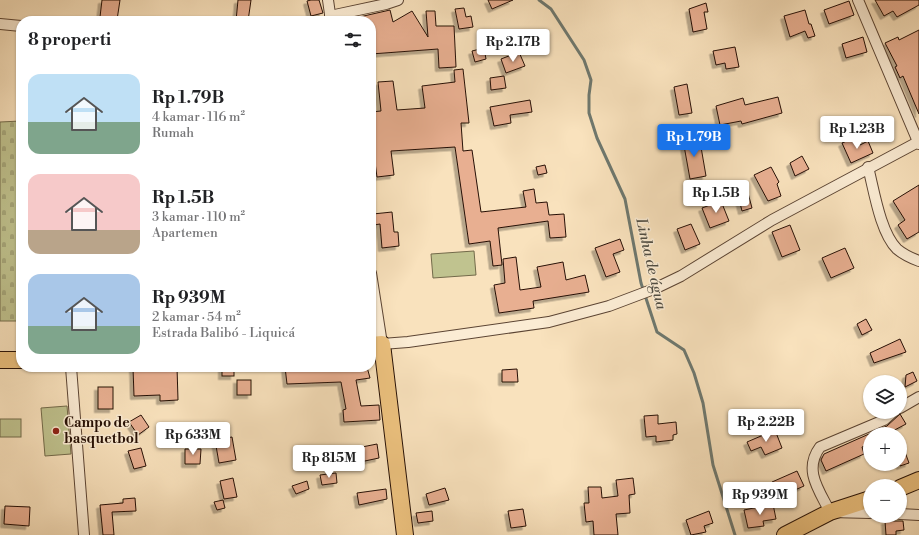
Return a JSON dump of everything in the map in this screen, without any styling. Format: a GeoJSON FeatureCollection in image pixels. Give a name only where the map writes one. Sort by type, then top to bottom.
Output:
{"type":"FeatureCollection","features":[{"type":"Feature","properties":{"kind":"main road"},"geometry":{"type":"LineString","coordinates":[[376,344],[405,535]]}},
{"type":"Feature","properties":{"kind":"main road"},"geometry":{"type":"LineString","coordinates":[[0,360],[16,360]]}},
{"type":"Feature","properties":{"kind":"main road"},"geometry":{"type":"LineString","coordinates":[[907,485],[919,480]]}},
{"type":"Feature","properties":{"kind":"main road"},"geometry":{"type":"LineString","coordinates":[[785,535],[830,512],[863,501]]}},
{"type":"Feature","properties":{"kind":"street"},"geometry":{"type":"LineString","coordinates":[[328,0],[331,16]]}},
{"type":"Feature","properties":{"kind":"street"},"geometry":{"type":"LineString","coordinates":[[342,16],[398,0]]}},
{"type":"Feature","properties":{"kind":"street"},"geometry":{"type":"LineString","coordinates":[[376,344],[408,342],[549,322],[609,306],[636,296],[682,276],[772,220],[868,167],[918,143],[858,0]]}},
{"type":"Feature","properties":{"kind":"street"},"geometry":{"type":"LineString","coordinates":[[0,24],[16,26]]}},
{"type":"Feature","properties":{"kind":"street"},"geometry":{"type":"LineString","coordinates":[[868,167],[879,209],[889,237],[897,248],[906,255],[919,261]]}},
{"type":"Feature","properties":{"kind":"street"},"geometry":{"type":"LineString","coordinates":[[71,372],[84,535]]}},
{"type":"Feature","properties":{"kind":"street"},"geometry":{"type":"LineString","coordinates":[[907,404],[919,397]]}},
{"type":"Feature","properties":{"kind":"street"},"geometry":{"type":"LineString","coordinates":[[863,513],[830,512],[812,473],[812,463],[814,455],[820,447],[885,419]]}},
{"type":"Feature","properties":{"kind":"street"},"geometry":{"type":"LineString","coordinates":[[907,514],[919,515]]}},
{"type":"Feature","properties":{"kind":"green space"},"geometry":{"type":"Polygon","coordinates":[[[16,121],[16,321],[0,321],[0,122],[16,121]]]}},
{"type":"Feature","properties":{"kind":"green space"},"geometry":{"type":"Polygon","coordinates":[[[474,251],[476,275],[433,278],[431,254],[474,251]]]}},
{"type":"Feature","properties":{"kind":"green space","name":"Campo de basquetbol"},"geometry":{"type":"Polygon","coordinates":[[[67,406],[71,454],[45,456],[41,408],[67,406]]]}},
{"type":"Feature","properties":{"kind":"green space"},"geometry":{"type":"Polygon","coordinates":[[[0,419],[21,419],[21,437],[0,437],[0,419]]]}},
{"type":"Feature","properties":{"kind":"building"},"geometry":{"type":"Polygon","coordinates":[[[102,0],[120,0],[118,16],[100,16],[102,0]]]}},
{"type":"Feature","properties":{"kind":"building"},"geometry":{"type":"Polygon","coordinates":[[[238,0],[251,0],[249,16],[236,16],[238,0]]]}},
{"type":"Feature","properties":{"kind":"building"},"geometry":{"type":"Polygon","coordinates":[[[319,0],[323,13],[311,16],[307,1],[319,0]]]}},
{"type":"Feature","properties":{"kind":"building"},"geometry":{"type":"Polygon","coordinates":[[[488,0],[513,0],[492,9],[488,0]]]}},
{"type":"Feature","properties":{"kind":"building"},"geometry":{"type":"Polygon","coordinates":[[[875,0],[919,0],[919,5],[897,17],[893,11],[884,16],[875,0]]]}},
{"type":"Feature","properties":{"kind":"building"},"geometry":{"type":"Polygon","coordinates":[[[849,1],[854,15],[829,24],[824,10],[849,1]]]}},
{"type":"Feature","properties":{"kind":"building"},"geometry":{"type":"Polygon","coordinates":[[[706,3],[708,12],[704,12],[707,29],[693,32],[689,9],[706,3]]]}},
{"type":"Feature","properties":{"kind":"building"},"geometry":{"type":"Polygon","coordinates":[[[464,8],[466,17],[471,16],[473,27],[459,29],[455,9],[464,8]]]}},
{"type":"Feature","properties":{"kind":"building"},"geometry":{"type":"Polygon","coordinates":[[[390,10],[393,22],[412,11],[428,37],[426,11],[435,11],[436,26],[454,26],[456,67],[439,68],[438,49],[376,54],[376,16],[364,16],[390,10]]]}},
{"type":"Feature","properties":{"kind":"building"},"geometry":{"type":"Polygon","coordinates":[[[805,10],[809,24],[811,24],[815,36],[808,38],[805,31],[790,37],[784,16],[805,10]]]}},
{"type":"Feature","properties":{"kind":"building"},"geometry":{"type":"Polygon","coordinates":[[[919,30],[919,114],[903,76],[900,78],[895,67],[897,66],[885,43],[898,37],[899,40],[919,30]]]}},
{"type":"Feature","properties":{"kind":"building"},"geometry":{"type":"Polygon","coordinates":[[[863,37],[867,52],[846,58],[842,44],[863,37]]]}},
{"type":"Feature","properties":{"kind":"building"},"geometry":{"type":"Polygon","coordinates":[[[735,47],[739,67],[726,69],[725,63],[716,65],[713,51],[735,47]]]}},
{"type":"Feature","properties":{"kind":"building"},"geometry":{"type":"Polygon","coordinates":[[[484,48],[486,59],[475,62],[472,51],[484,48]]]}},
{"type":"Feature","properties":{"kind":"building"},"geometry":{"type":"Polygon","coordinates":[[[519,52],[525,66],[506,73],[501,59],[519,52]]]}},
{"type":"Feature","properties":{"kind":"building"},"geometry":{"type":"Polygon","coordinates":[[[463,69],[469,123],[461,123],[463,151],[472,150],[481,212],[526,207],[523,191],[534,189],[536,203],[547,202],[549,215],[564,214],[566,237],[550,238],[548,221],[498,228],[502,265],[493,266],[490,241],[469,244],[455,147],[391,151],[394,175],[377,177],[376,112],[381,111],[378,82],[393,81],[397,110],[425,108],[422,86],[455,82],[454,70],[463,69]]]}},
{"type":"Feature","properties":{"kind":"building"},"geometry":{"type":"Polygon","coordinates":[[[504,76],[506,88],[491,90],[490,78],[504,76]]]}},
{"type":"Feature","properties":{"kind":"building"},"geometry":{"type":"Polygon","coordinates":[[[687,84],[692,113],[679,115],[674,87],[687,84]]]}},
{"type":"Feature","properties":{"kind":"building"},"geometry":{"type":"Polygon","coordinates":[[[778,97],[782,113],[742,124],[741,121],[720,125],[716,106],[743,98],[745,105],[778,97]]]}},
{"type":"Feature","properties":{"kind":"building"},"geometry":{"type":"Polygon","coordinates":[[[530,100],[532,112],[510,115],[511,123],[494,126],[490,107],[530,100]]]}},
{"type":"Feature","properties":{"kind":"building"},"geometry":{"type":"Polygon","coordinates":[[[697,137],[698,147],[701,147],[706,176],[690,179],[683,140],[697,137]]]}},
{"type":"Feature","properties":{"kind":"building"},"geometry":{"type":"Polygon","coordinates":[[[856,137],[860,145],[868,141],[873,153],[851,163],[842,143],[856,137]]]}},
{"type":"Feature","properties":{"kind":"building"},"geometry":{"type":"Polygon","coordinates":[[[802,156],[809,169],[795,176],[790,163],[802,156]]]}},
{"type":"Feature","properties":{"kind":"building"},"geometry":{"type":"Polygon","coordinates":[[[545,165],[547,173],[538,175],[536,167],[545,165]]]}},
{"type":"Feature","properties":{"kind":"building"},"geometry":{"type":"Polygon","coordinates":[[[771,167],[779,182],[777,184],[781,196],[768,201],[754,175],[771,167]]]}},
{"type":"Feature","properties":{"kind":"building"},"geometry":{"type":"Polygon","coordinates":[[[919,185],[919,232],[907,239],[898,225],[905,220],[893,201],[919,185]]]}},
{"type":"Feature","properties":{"kind":"building"},"geometry":{"type":"Polygon","coordinates":[[[748,193],[752,208],[742,211],[738,195],[748,193]]]}},
{"type":"Feature","properties":{"kind":"building"},"geometry":{"type":"Polygon","coordinates":[[[721,201],[729,221],[710,228],[702,208],[721,201]]]}},
{"type":"Feature","properties":{"kind":"building"},"geometry":{"type":"Polygon","coordinates":[[[392,212],[394,232],[398,232],[399,246],[382,248],[380,224],[376,225],[376,214],[392,212]]]}},
{"type":"Feature","properties":{"kind":"building"},"geometry":{"type":"Polygon","coordinates":[[[691,224],[700,244],[685,250],[677,229],[691,224]]]}},
{"type":"Feature","properties":{"kind":"building"},"geometry":{"type":"Polygon","coordinates":[[[790,225],[800,250],[782,257],[772,232],[790,225]]]}},
{"type":"Feature","properties":{"kind":"building"},"geometry":{"type":"Polygon","coordinates":[[[620,239],[624,250],[613,254],[620,272],[606,277],[595,248],[620,239]]]}},
{"type":"Feature","properties":{"kind":"building"},"geometry":{"type":"Polygon","coordinates":[[[845,248],[854,268],[831,278],[822,258],[845,248]]]}},
{"type":"Feature","properties":{"kind":"building"},"geometry":{"type":"Polygon","coordinates":[[[516,257],[520,290],[541,287],[537,267],[563,262],[566,280],[585,275],[589,292],[533,301],[534,308],[499,313],[494,285],[505,283],[503,259],[516,257]]]}},
{"type":"Feature","properties":{"kind":"building"},"geometry":{"type":"Polygon","coordinates":[[[866,319],[872,330],[862,335],[857,324],[866,319]]]}},
{"type":"Feature","properties":{"kind":"building"},"geometry":{"type":"Polygon","coordinates":[[[900,339],[906,352],[874,363],[870,353],[900,339]]]}},
{"type":"Feature","properties":{"kind":"building"},"geometry":{"type":"Polygon","coordinates":[[[517,369],[518,382],[502,382],[502,370],[517,369]]]}},
{"type":"Feature","properties":{"kind":"building"},"geometry":{"type":"Polygon","coordinates":[[[133,372],[177,372],[178,400],[160,401],[160,395],[134,396],[133,372]]]}},
{"type":"Feature","properties":{"kind":"building"},"geometry":{"type":"Polygon","coordinates":[[[222,372],[234,372],[234,376],[222,376],[222,372]]]}},
{"type":"Feature","properties":{"kind":"building"},"geometry":{"type":"Polygon","coordinates":[[[286,372],[368,372],[370,378],[356,380],[361,406],[379,405],[380,420],[344,422],[343,410],[346,409],[341,382],[287,384],[286,372]]]}},
{"type":"Feature","properties":{"kind":"building"},"geometry":{"type":"Polygon","coordinates":[[[913,372],[917,381],[907,386],[906,375],[913,372]]]}},
{"type":"Feature","properties":{"kind":"building"},"geometry":{"type":"Polygon","coordinates":[[[237,380],[251,380],[251,395],[237,395],[237,380]]]}},
{"type":"Feature","properties":{"kind":"building"},"geometry":{"type":"Polygon","coordinates":[[[98,387],[113,387],[113,409],[98,409],[98,387]]]}},
{"type":"Feature","properties":{"kind":"building"},"geometry":{"type":"Polygon","coordinates":[[[141,415],[149,427],[138,435],[129,422],[141,415]]]}},
{"type":"Feature","properties":{"kind":"building"},"geometry":{"type":"Polygon","coordinates":[[[658,415],[658,424],[676,422],[677,434],[673,435],[673,440],[656,442],[656,436],[646,437],[644,416],[658,415]]]}},
{"type":"Feature","properties":{"kind":"building"},"geometry":{"type":"Polygon","coordinates":[[[895,419],[903,419],[906,424],[900,427],[885,427],[895,419]]]}},
{"type":"Feature","properties":{"kind":"building"},"geometry":{"type":"Polygon","coordinates":[[[775,430],[782,448],[765,455],[761,447],[751,451],[747,442],[775,430]]]}},
{"type":"Feature","properties":{"kind":"building"},"geometry":{"type":"Polygon","coordinates":[[[232,437],[236,460],[219,463],[215,440],[232,437]]]}},
{"type":"Feature","properties":{"kind":"building"},"geometry":{"type":"Polygon","coordinates":[[[863,437],[863,454],[826,471],[821,460],[824,454],[863,437]]]}},
{"type":"Feature","properties":{"kind":"building"},"geometry":{"type":"Polygon","coordinates":[[[377,444],[379,458],[360,462],[357,448],[377,444]]]}},
{"type":"Feature","properties":{"kind":"building"},"geometry":{"type":"Polygon","coordinates":[[[141,448],[146,466],[134,469],[128,451],[141,448]]]}},
{"type":"Feature","properties":{"kind":"building"},"geometry":{"type":"Polygon","coordinates":[[[185,449],[201,449],[200,464],[185,464],[185,449]]]}},
{"type":"Feature","properties":{"kind":"building"},"geometry":{"type":"Polygon","coordinates":[[[797,471],[804,486],[779,497],[772,482],[797,471]]]}},
{"type":"Feature","properties":{"kind":"building"},"geometry":{"type":"Polygon","coordinates":[[[336,473],[337,483],[322,485],[320,475],[336,473]]]}},
{"type":"Feature","properties":{"kind":"building"},"geometry":{"type":"Polygon","coordinates":[[[233,478],[237,497],[224,499],[220,481],[233,478]]]}},
{"type":"Feature","properties":{"kind":"building"},"geometry":{"type":"Polygon","coordinates":[[[633,478],[635,494],[629,495],[630,513],[616,514],[618,535],[594,535],[593,521],[586,522],[584,503],[589,503],[588,487],[601,487],[602,498],[618,496],[616,480],[633,478]]]}},
{"type":"Feature","properties":{"kind":"building"},"geometry":{"type":"Polygon","coordinates":[[[307,481],[309,489],[296,494],[292,486],[307,481]]]}},
{"type":"Feature","properties":{"kind":"building"},"geometry":{"type":"Polygon","coordinates":[[[445,488],[449,500],[429,505],[426,494],[445,488]]]}},
{"type":"Feature","properties":{"kind":"building"},"geometry":{"type":"Polygon","coordinates":[[[386,489],[387,499],[359,505],[357,493],[386,489]]]}},
{"type":"Feature","properties":{"kind":"building"},"geometry":{"type":"Polygon","coordinates":[[[135,498],[136,511],[112,512],[114,535],[103,535],[100,505],[123,503],[123,499],[135,498]]]}},
{"type":"Feature","properties":{"kind":"building"},"geometry":{"type":"Polygon","coordinates":[[[223,500],[225,508],[217,510],[214,502],[223,500]]]}},
{"type":"Feature","properties":{"kind":"building"},"geometry":{"type":"Polygon","coordinates":[[[773,504],[776,519],[763,521],[764,526],[748,528],[744,510],[773,504]]]}},
{"type":"Feature","properties":{"kind":"building"},"geometry":{"type":"Polygon","coordinates":[[[5,506],[30,507],[29,526],[4,524],[5,506]]]}},
{"type":"Feature","properties":{"kind":"building"},"geometry":{"type":"Polygon","coordinates":[[[523,509],[526,526],[511,528],[508,511],[523,509]]]}},
{"type":"Feature","properties":{"kind":"building"},"geometry":{"type":"Polygon","coordinates":[[[432,511],[433,521],[418,523],[416,513],[432,511]]]}},
{"type":"Feature","properties":{"kind":"building"},"geometry":{"type":"Polygon","coordinates":[[[709,511],[713,523],[704,526],[706,532],[691,535],[686,520],[709,511]]]}},
{"type":"Feature","properties":{"kind":"building"},"geometry":{"type":"Polygon","coordinates":[[[885,523],[903,523],[904,530],[896,531],[896,535],[886,535],[885,523]]]}},
{"type":"Feature","properties":{"kind":"waterway","name":"Linha de água"},"geometry":{"type":"LineString","coordinates":[[539,0],[551,9],[584,60],[591,80],[589,113],[597,138],[625,199],[641,283],[657,332],[684,350],[694,373],[703,403],[713,465],[735,535]]}},
{"type":"Feature","properties":{"kind":"place","name":"Campo de basquetbol"},"geometry":{"type":"Point","coordinates":[56,431]}}]}
